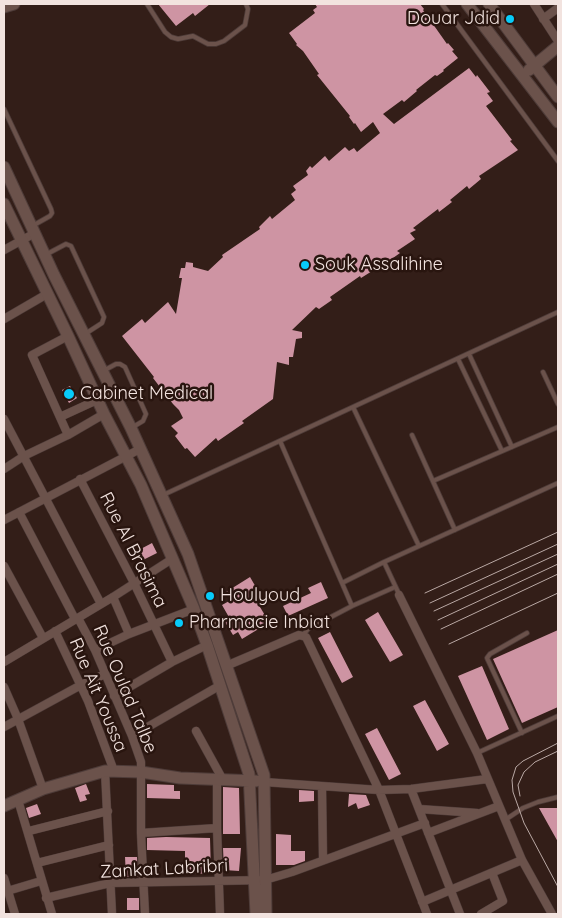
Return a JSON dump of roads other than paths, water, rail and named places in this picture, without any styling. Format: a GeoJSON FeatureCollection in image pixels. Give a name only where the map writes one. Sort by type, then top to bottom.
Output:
{"type":"FeatureCollection","features":[{"type":"Feature","properties":{"kind":"street"},"geometry":{"type":"LineString","coordinates":[[4,7],[14,4]]}},
{"type":"Feature","properties":{"kind":"street"},"geometry":{"type":"LineString","coordinates":[[467,4],[558,122]]}},
{"type":"Feature","properties":{"kind":"street"},"geometry":{"type":"LineString","coordinates":[[534,4],[558,42]]}},
{"type":"Feature","properties":{"kind":"street"},"geometry":{"type":"LineString","coordinates":[[494,6],[535,66],[556,89]]}},
{"type":"Feature","properties":{"kind":"street"},"geometry":{"type":"LineString","coordinates":[[543,19],[558,8]]}},
{"type":"Feature","properties":{"kind":"street"},"geometry":{"type":"LineString","coordinates":[[522,76],[558,46]]}},
{"type":"Feature","properties":{"kind":"street"},"geometry":{"type":"LineString","coordinates":[[4,168],[163,495],[188,554],[257,753],[264,782],[256,914]]}},
{"type":"Feature","properties":{"kind":"street"},"geometry":{"type":"LineString","coordinates":[[4,204],[97,400],[148,501],[194,609],[246,763],[250,781],[259,880],[266,914]]}},
{"type":"Feature","properties":{"kind":"street"},"geometry":{"type":"LineString","coordinates":[[4,250],[22,240],[33,230]]}},
{"type":"Feature","properties":{"kind":"street"},"geometry":{"type":"LineString","coordinates":[[4,319],[47,294]]}},
{"type":"Feature","properties":{"kind":"street"},"geometry":{"type":"LineString","coordinates":[[68,336],[32,355],[68,435]]}},
{"type":"Feature","properties":{"kind":"street"},"geometry":{"type":"LineString","coordinates":[[60,417],[114,393]]}},
{"type":"Feature","properties":{"kind":"street"},"geometry":{"type":"LineString","coordinates":[[4,469],[24,456],[68,435],[104,414]]}},
{"type":"Feature","properties":{"kind":"street"},"geometry":{"type":"LineString","coordinates":[[4,419],[101,604]]}},
{"type":"Feature","properties":{"kind":"street"},"geometry":{"type":"LineString","coordinates":[[4,520],[140,449]]}},
{"type":"Feature","properties":{"kind":"street","name":"Rue Al Brasima"},"geometry":{"type":"LineString","coordinates":[[80,479],[134,583],[172,662]]}},
{"type":"Feature","properties":{"kind":"street","name":"Rue Oulad Talbe"},"geometry":{"type":"LineString","coordinates":[[19,512],[95,650],[132,736],[141,762],[141,833],[145,914]]}},
{"type":"Feature","properties":{"kind":"street"},"geometry":{"type":"LineString","coordinates":[[4,661],[113,597],[172,558]]}},
{"type":"Feature","properties":{"kind":"street","name":"Rue Ait Youssa"},"geometry":{"type":"LineString","coordinates":[[4,566],[43,638]]}},
{"type":"Feature","properties":{"kind":"street"},"geometry":{"type":"LineString","coordinates":[[399,594],[477,753],[522,860],[552,914]]}},
{"type":"Feature","properties":{"kind":"street"},"geometry":{"type":"LineString","coordinates":[[113,597],[129,634]]}},
{"type":"Feature","properties":{"kind":"street"},"geometry":{"type":"LineString","coordinates":[[95,650],[129,634],[194,609]]}},
{"type":"Feature","properties":{"kind":"street","name":"Rue Ait Youssa"},"geometry":{"type":"LineString","coordinates":[[55,631],[81,685],[110,771],[108,811],[112,914]]}},
{"type":"Feature","properties":{"kind":"street"},"geometry":{"type":"LineString","coordinates":[[226,666],[299,635],[306,637],[379,790],[427,914]]}},
{"type":"Feature","properties":{"kind":"street"},"geometry":{"type":"LineString","coordinates":[[114,696],[172,662],[207,645]]}},
{"type":"Feature","properties":{"kind":"street"},"geometry":{"type":"LineString","coordinates":[[4,727],[105,674]]}},
{"type":"Feature","properties":{"kind":"street"},"geometry":{"type":"LineString","coordinates":[[132,736],[219,686]]}},
{"type":"Feature","properties":{"kind":"street"},"geometry":{"type":"LineString","coordinates":[[4,687],[18,719],[43,790]]}},
{"type":"Feature","properties":{"kind":"street"},"geometry":{"type":"LineString","coordinates":[[196,731],[220,780],[217,828],[220,914]]}},
{"type":"Feature","properties":{"kind":"street"},"geometry":{"type":"LineString","coordinates":[[4,806],[43,790],[110,771],[140,772],[180,778],[379,790],[412,789],[488,779]]}},
{"type":"Feature","properties":{"kind":"street"},"geometry":{"type":"LineString","coordinates":[[322,787],[323,860]]}},
{"type":"Feature","properties":{"kind":"street"},"geometry":{"type":"LineString","coordinates":[[412,789],[460,914]]}},
{"type":"Feature","properties":{"kind":"street"},"geometry":{"type":"LineString","coordinates":[[18,800],[29,831],[41,881],[52,914]]}},
{"type":"Feature","properties":{"kind":"street"},"geometry":{"type":"LineString","coordinates":[[428,833],[499,806]]}},
{"type":"Feature","properties":{"kind":"street"},"geometry":{"type":"LineString","coordinates":[[419,809],[481,813]]}},
{"type":"Feature","properties":{"kind":"street"},"geometry":{"type":"LineString","coordinates":[[29,831],[108,811]]}},
{"type":"Feature","properties":{"kind":"street","name":"Zankat Labribri"},"geometry":{"type":"LineString","coordinates":[[46,898],[110,883],[259,880],[323,860],[425,823]]}},
{"type":"Feature","properties":{"kind":"street"},"geometry":{"type":"LineString","coordinates":[[141,833],[217,828]]}},
{"type":"Feature","properties":{"kind":"street"},"geometry":{"type":"LineString","coordinates":[[37,863],[109,845]]}},
{"type":"Feature","properties":{"kind":"street"},"geometry":{"type":"LineString","coordinates":[[422,902],[522,860]]}},
{"type":"Feature","properties":{"kind":"street"},"geometry":{"type":"LineString","coordinates":[[481,914],[490,912],[503,901],[492,873]]}},
{"type":"Feature","properties":{"kind":"street"},"geometry":{"type":"LineString","coordinates":[[4,878],[6,892],[15,914]]}},
{"type":"Feature","properties":{"kind":"street"},"geometry":{"type":"LineString","coordinates":[[6,892],[41,881]]}},
{"type":"Feature","properties":{"kind":"lane"},"geometry":{"type":"LineString","coordinates":[[147,4],[165,32],[171,37],[178,39],[193,36],[208,44],[224,41],[245,25],[248,9],[246,4]]}},
{"type":"Feature","properties":{"kind":"lane"},"geometry":{"type":"LineString","coordinates":[[442,4],[558,161]]}},
{"type":"Feature","properties":{"kind":"lane"},"geometry":{"type":"LineString","coordinates":[[4,109],[52,213],[33,230]]}},
{"type":"Feature","properties":{"kind":"lane"},"geometry":{"type":"LineString","coordinates":[[45,255],[66,244],[71,246],[104,317],[102,324],[85,334]]}},
{"type":"Feature","properties":{"kind":"lane"},"geometry":{"type":"LineString","coordinates":[[163,495],[558,312]]}},
{"type":"Feature","properties":{"kind":"lane"},"geometry":{"type":"LineString","coordinates":[[469,354],[512,447]]}},
{"type":"Feature","properties":{"kind":"lane"},"geometry":{"type":"LineString","coordinates":[[458,359],[502,451]]}},
{"type":"Feature","properties":{"kind":"lane"},"geometry":{"type":"LineString","coordinates":[[102,371],[116,364],[126,366],[146,414],[143,421],[131,428]]}},
{"type":"Feature","properties":{"kind":"lane"},"geometry":{"type":"LineString","coordinates":[[543,372],[558,404]]}},
{"type":"Feature","properties":{"kind":"lane"},"geometry":{"type":"LineString","coordinates":[[353,407],[419,546]]}},
{"type":"Feature","properties":{"kind":"lane"},"geometry":{"type":"LineString","coordinates":[[433,481],[558,427]]}},
{"type":"Feature","properties":{"kind":"lane"},"geometry":{"type":"LineString","coordinates":[[412,435],[455,530]]}},
{"type":"Feature","properties":{"kind":"lane"},"geometry":{"type":"LineString","coordinates":[[280,441],[352,606]]}},
{"type":"Feature","properties":{"kind":"lane"},"geometry":{"type":"LineString","coordinates":[[342,583],[558,483]]}},
{"type":"Feature","properties":{"kind":"lane"},"geometry":{"type":"LineString","coordinates":[[384,562],[399,594]]}},
{"type":"Feature","properties":{"kind":"lane"},"geometry":{"type":"LineString","coordinates":[[303,635],[308,629],[395,586]]}},
{"type":"Feature","properties":{"kind":"lane"},"geometry":{"type":"LineString","coordinates":[[522,733],[486,658],[526,633]]}},
{"type":"Feature","properties":{"kind":"lane"},"geometry":{"type":"LineString","coordinates":[[477,753],[558,716]]}},
{"type":"Feature","properties":{"kind":"lane"},"geometry":{"type":"LineString","coordinates":[[505,820],[524,808],[558,797]]}},
{"type":"Feature","properties":{"kind":"tram line"},"geometry":{"type":"LineString","coordinates":[[425,593],[558,532]]}},
{"type":"Feature","properties":{"kind":"tram line"},"geometry":{"type":"LineString","coordinates":[[430,603],[558,544]]}},
{"type":"Feature","properties":{"kind":"tram line"},"geometry":{"type":"LineString","coordinates":[[434,611],[558,554]]}},
{"type":"Feature","properties":{"kind":"tram line"},"geometry":{"type":"LineString","coordinates":[[438,620],[558,564]]}},
{"type":"Feature","properties":{"kind":"tram line"},"geometry":{"type":"LineString","coordinates":[[441,629],[558,574]]}},
{"type":"Feature","properties":{"kind":"tram line"},"geometry":{"type":"LineString","coordinates":[[449,644],[558,593]]}},
{"type":"Feature","properties":{"kind":"tram line"},"geometry":{"type":"LineString","coordinates":[[558,743],[523,761],[516,767],[512,780],[513,792],[524,823],[558,887]]}},
{"type":"Feature","properties":{"kind":"tram line"},"geometry":{"type":"LineString","coordinates":[[520,796],[518,785],[524,772],[535,762],[558,751]]}},
{"type":"Feature","properties":{"kind":"place","name":"Douar Jdid"},"geometry":{"type":"Point","coordinates":[510,19]}},
{"type":"Feature","properties":{"kind":"place","name":"Souk Assalihine"},"geometry":{"type":"Point","coordinates":[305,265]}},
{"type":"Feature","properties":{"kind":"place","name":"Cabinet Medical"},"geometry":{"type":"Point","coordinates":[69,394]}},
{"type":"Feature","properties":{"kind":"place","name":"Houlyoud"},"geometry":{"type":"Point","coordinates":[210,596]}},
{"type":"Feature","properties":{"kind":"place","name":"Pharmacie Inbiat"},"geometry":{"type":"Point","coordinates":[179,623]}}]}
